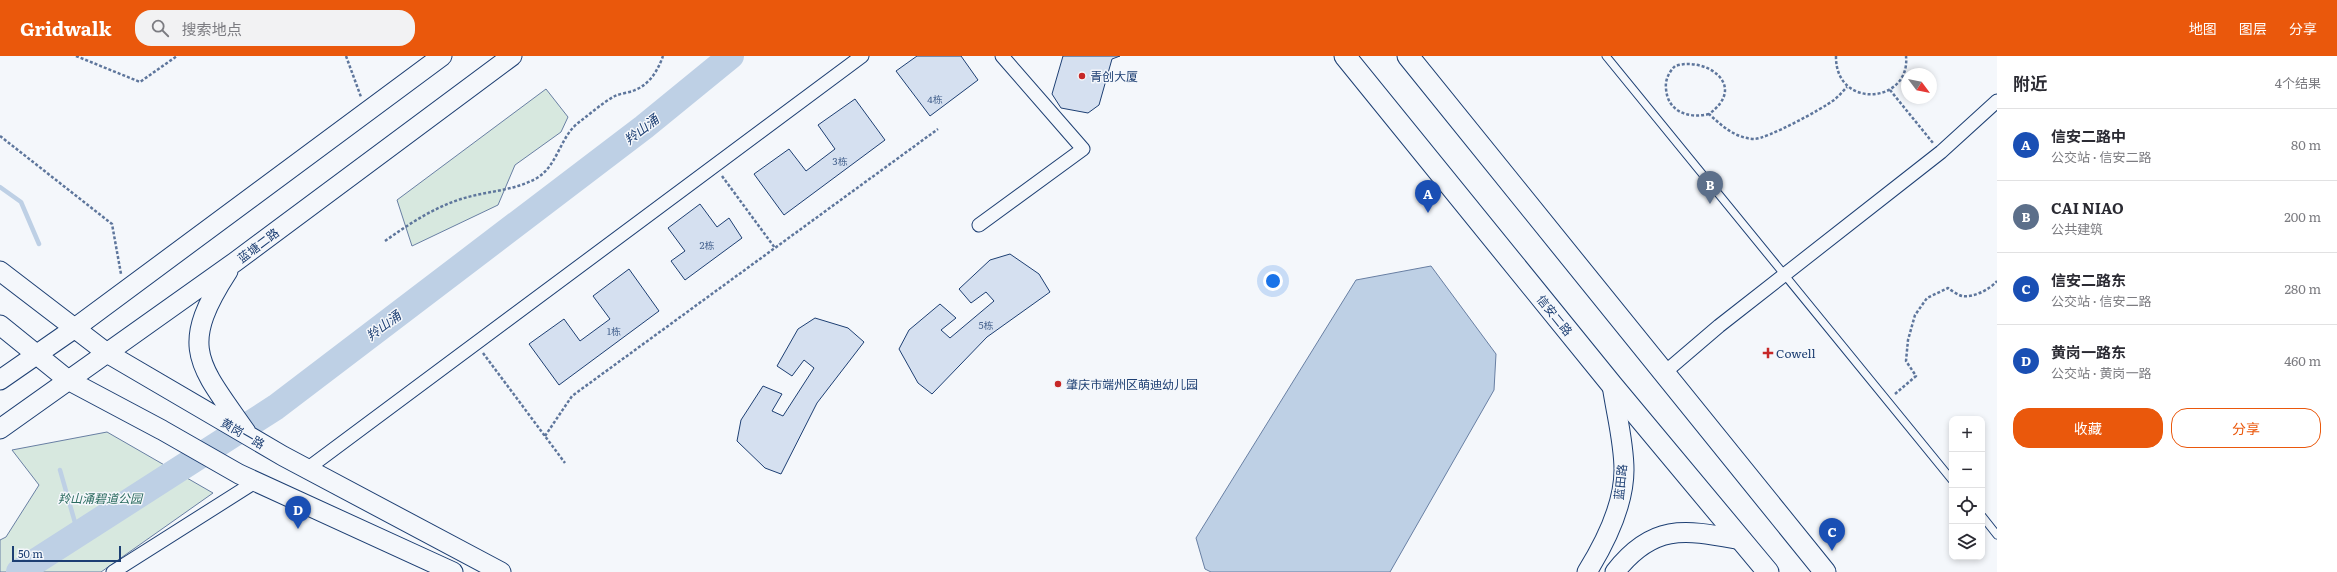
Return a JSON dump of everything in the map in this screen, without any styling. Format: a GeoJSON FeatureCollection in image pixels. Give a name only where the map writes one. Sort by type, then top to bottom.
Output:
{"type":"FeatureCollection","features":[{"type":"Feature","properties":{"kind":"main road"},"geometry":{"type":"LineString","coordinates":[[0,380],[75,328],[442,56]]}},
{"type":"Feature","properties":{"kind":"main road","name":"蓝塘二路"},"geometry":{"type":"LineString","coordinates":[[0,429],[235,262],[512,56]]}},
{"type":"Feature","properties":{"kind":"main road","name":"信安二路"},"geometry":{"type":"LineString","coordinates":[[1345,56],[1612,386],[1768,572]]}},
{"type":"Feature","properties":{"kind":"main road"},"geometry":{"type":"LineString","coordinates":[[1408,56],[1825,572]]}},
{"type":"Feature","properties":{"kind":"main road"},"geometry":{"type":"LineString","coordinates":[[235,262],[211,297],[201,320],[197,342],[204,367],[216,388],[249,436]]}},
{"type":"Feature","properties":{"kind":"main road","name":"黄岗一路"},"geometry":{"type":"LineString","coordinates":[[0,271],[107,353],[283,456],[501,572]]}},
{"type":"Feature","properties":{"kind":"main road"},"geometry":{"type":"LineString","coordinates":[[0,325],[68,380],[162,430],[247,478],[453,572]]}},
{"type":"Feature","properties":{"kind":"main road","name":"蓝田路"},"geometry":{"type":"LineString","coordinates":[[1587,572],[1605,538],[1621,495],[1624,470],[1612,386]]}},
{"type":"Feature","properties":{"kind":"main road"},"geometry":{"type":"LineString","coordinates":[[1615,572],[1643,543],[1661,535],[1701,533],[1742,540]]}},
{"type":"Feature","properties":{"kind":"street"},"geometry":{"type":"LineString","coordinates":[[307,469],[862,56]]}},
{"type":"Feature","properties":{"kind":"street"},"geometry":{"type":"LineString","coordinates":[[979,224],[1083,149],[1002,56]]}},
{"type":"Feature","properties":{"kind":"street"},"geometry":{"type":"LineString","coordinates":[[1664,373],[1941,152],[1997,101]]}},
{"type":"Feature","properties":{"kind":"street"},"geometry":{"type":"LineString","coordinates":[[113,572],[247,478]]}},
{"type":"Feature","properties":{"kind":"lane"},"geometry":{"type":"LineString","coordinates":[[1606,56],[1949,476]]}},
{"type":"Feature","properties":{"kind":"lane"},"geometry":{"type":"LineString","coordinates":[[1985,520],[1997,535]]}},
{"type":"Feature","properties":{"kind":"path"},"geometry":{"type":"LineString","coordinates":[[76,56],[140,82],[177,56]]}},
{"type":"Feature","properties":{"kind":"path"},"geometry":{"type":"LineString","coordinates":[[346,56],[367,111]]}},
{"type":"Feature","properties":{"kind":"path"},"geometry":{"type":"LineString","coordinates":[[385,241],[410,223],[437,208],[462,198],[524,184],[538,177],[552,164],[576,124],[615,96],[636,90],[650,80],[660,66],[663,56]]}},
{"type":"Feature","properties":{"kind":"path"},"geometry":{"type":"LineString","coordinates":[[1836,56],[1836,65],[1839,77],[1847,86],[1857,92],[1868,95],[1879,94],[1890,90],[1898,82],[1904,73],[1906,56]]}},
{"type":"Feature","properties":{"kind":"path"},"geometry":{"type":"LineString","coordinates":[[1682,60],[1671,69],[1667,78],[1667,97],[1679,112],[1688,116],[1699,117],[1708,114],[1717,108],[1723,99],[1726,89],[1723,74]]}},
{"type":"Feature","properties":{"kind":"path"},"geometry":{"type":"LineString","coordinates":[[1708,114],[1721,126],[1738,135],[1755,139],[1771,135],[1834,100],[1847,86]]}},
{"type":"Feature","properties":{"kind":"path"},"geometry":{"type":"LineString","coordinates":[[1890,90],[1941,152]]}},
{"type":"Feature","properties":{"kind":"path"},"geometry":{"type":"LineString","coordinates":[[545,436],[572,396],[938,128]]}},
{"type":"Feature","properties":{"kind":"path"},"geometry":{"type":"LineString","coordinates":[[0,136],[112,224],[124,292]]}},
{"type":"Feature","properties":{"kind":"path"},"geometry":{"type":"LineString","coordinates":[[715,166],[775,248]]}},
{"type":"Feature","properties":{"kind":"path"},"geometry":{"type":"LineString","coordinates":[[1887,400],[1916,376],[1906,361],[1908,340],[1915,315],[1927,298],[1948,288],[1962,296],[1974,294],[1991,287],[1997,281]]}},
{"type":"Feature","properties":{"kind":"path"},"geometry":{"type":"LineString","coordinates":[[476,344],[565,463]]}},
{"type":"Feature","properties":{"kind":"green space"},"geometry":{"type":"Polygon","coordinates":[[[546,89],[568,117],[561,132],[515,165],[498,205],[412,246],[397,200],[546,89]]]}},
{"type":"Feature","properties":{"kind":"green space","name":"羚山涌碧道公园"},"geometry":{"type":"Polygon","coordinates":[[[107,432],[213,493],[101,572],[0,572],[0,540],[6,537],[39,485],[12,450],[107,432]]]}},
{"type":"Feature","properties":{"kind":"water"},"geometry":{"type":"Polygon","coordinates":[[[1431,266],[1496,354],[1494,390],[1390,572],[1211,572],[1205,569],[1196,538],[1356,280],[1431,266]]]}},
{"type":"Feature","properties":{"kind":"building"},"geometry":{"type":"Polygon","coordinates":[[[917,56],[961,56],[978,80],[930,116],[896,71],[917,56]]]}},
{"type":"Feature","properties":{"kind":"building","name":"青创大厦"},"geometry":{"type":"Polygon","coordinates":[[[1063,56],[1120,56],[1112,59],[1099,105],[1088,113],[1061,108],[1052,94],[1063,56]]]}},
{"type":"Feature","properties":{"kind":"building"},"geometry":{"type":"Polygon","coordinates":[[[855,99],[885,140],[784,215],[754,174],[789,149],[806,171],[835,149],[818,125],[855,99]]]}},
{"type":"Feature","properties":{"kind":"building"},"geometry":{"type":"Polygon","coordinates":[[[700,204],[717,227],[729,218],[742,238],[685,280],[671,261],[685,251],[668,228],[700,204]]]}},
{"type":"Feature","properties":{"kind":"building"},"geometry":{"type":"Polygon","coordinates":[[[1010,254],[1039,274],[1050,292],[987,337],[932,394],[918,383],[899,349],[909,330],[940,304],[956,318],[941,330],[950,338],[994,301],[986,292],[971,303],[959,289],[990,260],[1010,254]]]}},
{"type":"Feature","properties":{"kind":"building"},"geometry":{"type":"Polygon","coordinates":[[[629,269],[659,311],[559,385],[529,344],[564,319],[580,341],[610,319],[593,296],[629,269]]]}},
{"type":"Feature","properties":{"kind":"building"},"geometry":{"type":"Polygon","coordinates":[[[815,318],[848,328],[864,342],[817,403],[781,474],[765,468],[737,441],[741,420],[763,386],[782,394],[772,411],[783,416],[814,368],[804,360],[792,376],[777,366],[798,329],[815,318]]]}},
{"type":"Feature","properties":{"kind":"waterway","name":"羚山涌"},"geometry":{"type":"LineString","coordinates":[[19,572],[276,407],[644,127],[731,56]]}},
{"type":"Feature","properties":{"kind":"waterway"},"geometry":{"type":"LineString","coordinates":[[0,187],[21,202],[39,244]]}},
{"type":"Feature","properties":{"kind":"waterway"},"geometry":{"type":"LineString","coordinates":[[60,470],[78,533]]}},
{"type":"Feature","properties":{"kind":"place","name":"青创大厦"},"geometry":{"type":"Point","coordinates":[1082,76]}},
{"type":"Feature","properties":{"kind":"place","name":"CAI NIAO"},"geometry":{"type":"Point","coordinates":[1710,204]}},
{"type":"Feature","properties":{"kind":"place","name":"信安二路中"},"geometry":{"type":"Point","coordinates":[1428,213]}},
{"type":"Feature","properties":{"kind":"place","name":"Cowell"},"geometry":{"type":"Point","coordinates":[1768,353]}},
{"type":"Feature","properties":{"kind":"place","name":"肇庆市端州区萌迪幼儿园"},"geometry":{"type":"Point","coordinates":[1058,384]}},
{"type":"Feature","properties":{"kind":"place","name":"黄岗一路东"},"geometry":{"type":"Point","coordinates":[298,529]}},
{"type":"Feature","properties":{"kind":"place","name":"信安二路东"},"geometry":{"type":"Point","coordinates":[1832,551]}}]}
